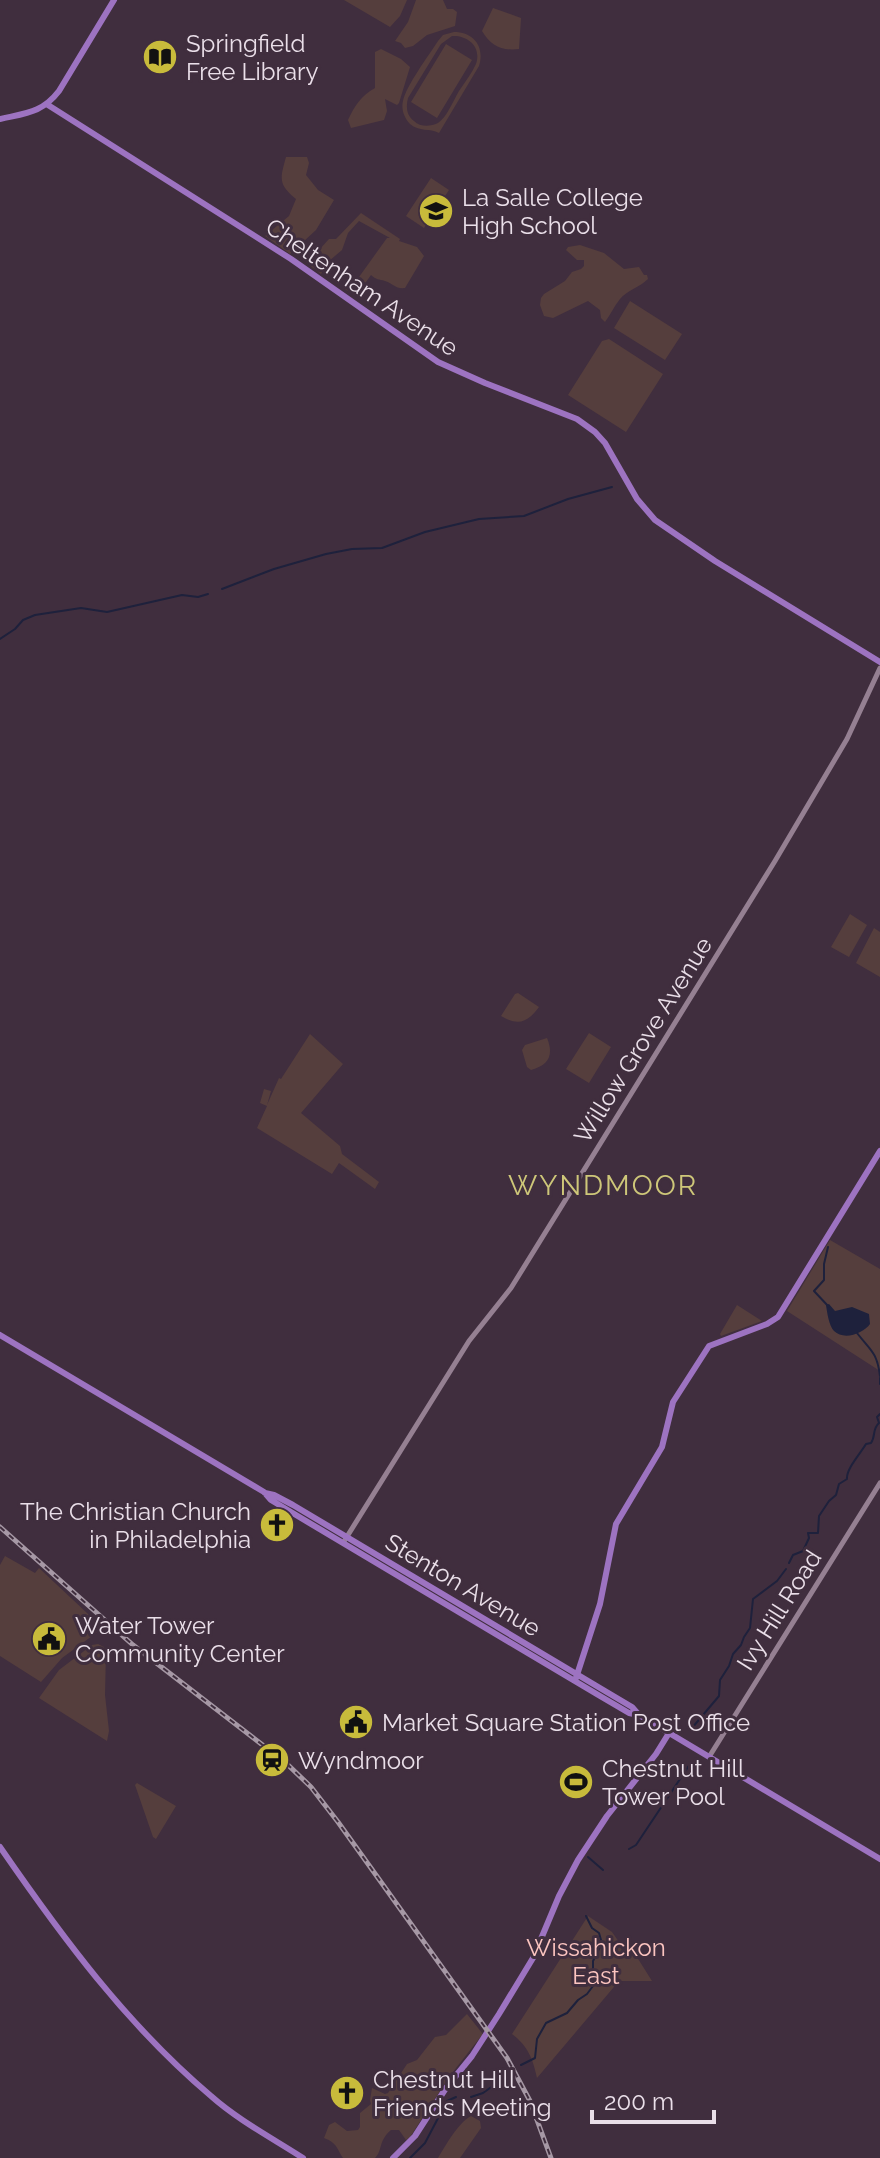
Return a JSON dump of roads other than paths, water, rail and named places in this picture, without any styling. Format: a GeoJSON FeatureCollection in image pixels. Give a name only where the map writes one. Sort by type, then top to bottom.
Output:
{"type":"FeatureCollection","features":[{"type":"Feature","properties":{"kind":"main road"},"geometry":{"type":"LineString","coordinates":[[0,119],[33,112],[48,105],[114,0]]}},
{"type":"Feature","properties":{"kind":"main road","name":"Cheltenham Avenue"},"geometry":{"type":"LineString","coordinates":[[48,105],[291,259],[438,362],[577,419],[605,443],[637,499],[655,520],[715,561],[880,662]]}},
{"type":"Feature","properties":{"kind":"main road"},"geometry":{"type":"LineString","coordinates":[[576,1678],[600,1604],[616,1524],[664,1443],[673,1402],[709,1346],[778,1317],[880,1151]]}},
{"type":"Feature","properties":{"kind":"main road","name":"Stenton Avenue"},"geometry":{"type":"LineString","coordinates":[[0,1335],[264,1492],[274,1495],[629,1713],[639,1715],[880,1859]]}},
{"type":"Feature","properties":{"kind":"main road"},"geometry":{"type":"LineString","coordinates":[[653,1724],[660,1736],[661,1747]]}},
{"type":"Feature","properties":{"kind":"main road"},"geometry":{"type":"LineString","coordinates":[[393,2158],[413,2139],[495,2022],[533,1958],[578,1860],[669,1733]]}},
{"type":"Feature","properties":{"kind":"main road"},"geometry":{"type":"LineString","coordinates":[[0,1847],[44,1911],[141,2031],[214,2099],[303,2158]]}},
{"type":"Feature","properties":{"kind":"street","name":"Willow Grove Avenue"},"geometry":{"type":"LineString","coordinates":[[344,1540],[469,1341],[511,1288],[752,899],[847,739],[880,668]]}},
{"type":"Feature","properties":{"kind":"street","name":"Ivy Hill Road"},"geometry":{"type":"LineString","coordinates":[[709,1757],[880,1483]]}},
{"type":"Feature","properties":{"kind":"water"},"geometry":{"type":"Polygon","coordinates":[[[829,1304],[835,1311],[852,1307],[869,1314],[870,1324],[854,1335],[838,1334],[832,1329],[826,1305],[829,1304]]]}},
{"type":"Feature","properties":{"kind":"waterway"},"geometry":{"type":"LineString","coordinates":[[222,589],[326,554],[382,548],[425,532],[479,519],[524,516],[612,487]]}},
{"type":"Feature","properties":{"kind":"waterway"},"geometry":{"type":"LineString","coordinates":[[0,639],[23,620],[35,615],[81,608],[107,612],[182,595],[198,597],[208,594]]}},
{"type":"Feature","properties":{"kind":"waterway"},"geometry":{"type":"LineString","coordinates":[[828,1247],[824,1280],[814,1291],[829,1307]]}},
{"type":"Feature","properties":{"kind":"waterway"},"geometry":{"type":"LineString","coordinates":[[857,1333],[875,1357],[880,1376]]}},
{"type":"Feature","properties":{"kind":"waterway"},"geometry":{"type":"LineString","coordinates":[[880,1378],[880,1384]]}},
{"type":"Feature","properties":{"kind":"waterway"},"geometry":{"type":"LineString","coordinates":[[789,1563],[793,1555],[803,1551],[808,1533],[818,1533],[819,1516],[836,1495],[839,1484],[847,1479],[851,1466],[866,1444],[871,1443],[880,1414]]}},
{"type":"Feature","properties":{"kind":"waterway"},"geometry":{"type":"LineString","coordinates":[[692,1728],[719,1696],[720,1680],[750,1628],[753,1599],[777,1581],[786,1569]]}},
{"type":"Feature","properties":{"kind":"waterway"},"geometry":{"type":"LineString","coordinates":[[629,1849],[636,1845],[690,1764]]}},
{"type":"Feature","properties":{"kind":"waterway"},"geometry":{"type":"LineString","coordinates":[[588,1857],[603,1870]]}},
{"type":"Feature","properties":{"kind":"waterway"},"geometry":{"type":"LineString","coordinates":[[521,2065],[535,2058],[537,2039],[546,2023],[567,2013],[593,1986],[593,1961],[601,1940],[586,1916]]}},
{"type":"Feature","properties":{"kind":"waterway"},"geometry":{"type":"LineString","coordinates":[[471,2097],[483,2093],[501,2080]]}},
{"type":"Feature","properties":{"kind":"waterway"},"geometry":{"type":"LineString","coordinates":[[410,2158],[425,2143],[447,2101],[456,2097]]}},
{"type":"Feature","properties":{"kind":"railway"},"geometry":{"type":"LineString","coordinates":[[0,1527],[133,1645],[286,1763],[311,1787],[507,2058],[530,2101],[551,2158]]}},
{"type":"Feature","properties":{"kind":"place","name":"Springfield Free Library"},"geometry":{"type":"Point","coordinates":[160,57]}},
{"type":"Feature","properties":{"kind":"place","name":"La Salle College High School"},"geometry":{"type":"Point","coordinates":[436,211]}},
{"type":"Feature","properties":{"kind":"place","name":"The Christian Church in Philadelphia"},"geometry":{"type":"Point","coordinates":[277,1525]}},
{"type":"Feature","properties":{"kind":"place","name":"Water Tower Community Center"},"geometry":{"type":"Point","coordinates":[49,1639]}},
{"type":"Feature","properties":{"kind":"place","name":"Market Square Station Post Office"},"geometry":{"type":"Point","coordinates":[356,1722]}},
{"type":"Feature","properties":{"kind":"place","name":"Wyndmoor"},"geometry":{"type":"Point","coordinates":[272,1760]}},
{"type":"Feature","properties":{"kind":"place","name":"Chestnut Hill Tower Pool"},"geometry":{"type":"Point","coordinates":[576,1782]}},
{"type":"Feature","properties":{"kind":"place","name":"Chestnut Hill Friends Meeting"},"geometry":{"type":"Point","coordinates":[347,2093]}},
{"type":"Feature","properties":{"kind":"district","name":"WYNDMOOR"},"geometry":{"type":"Point","coordinates":[603,1185]}},
{"type":"Feature","properties":{"kind":"park label","name":"Wissahickon East"},"geometry":{"type":"Point","coordinates":[596,1961]}}]}
